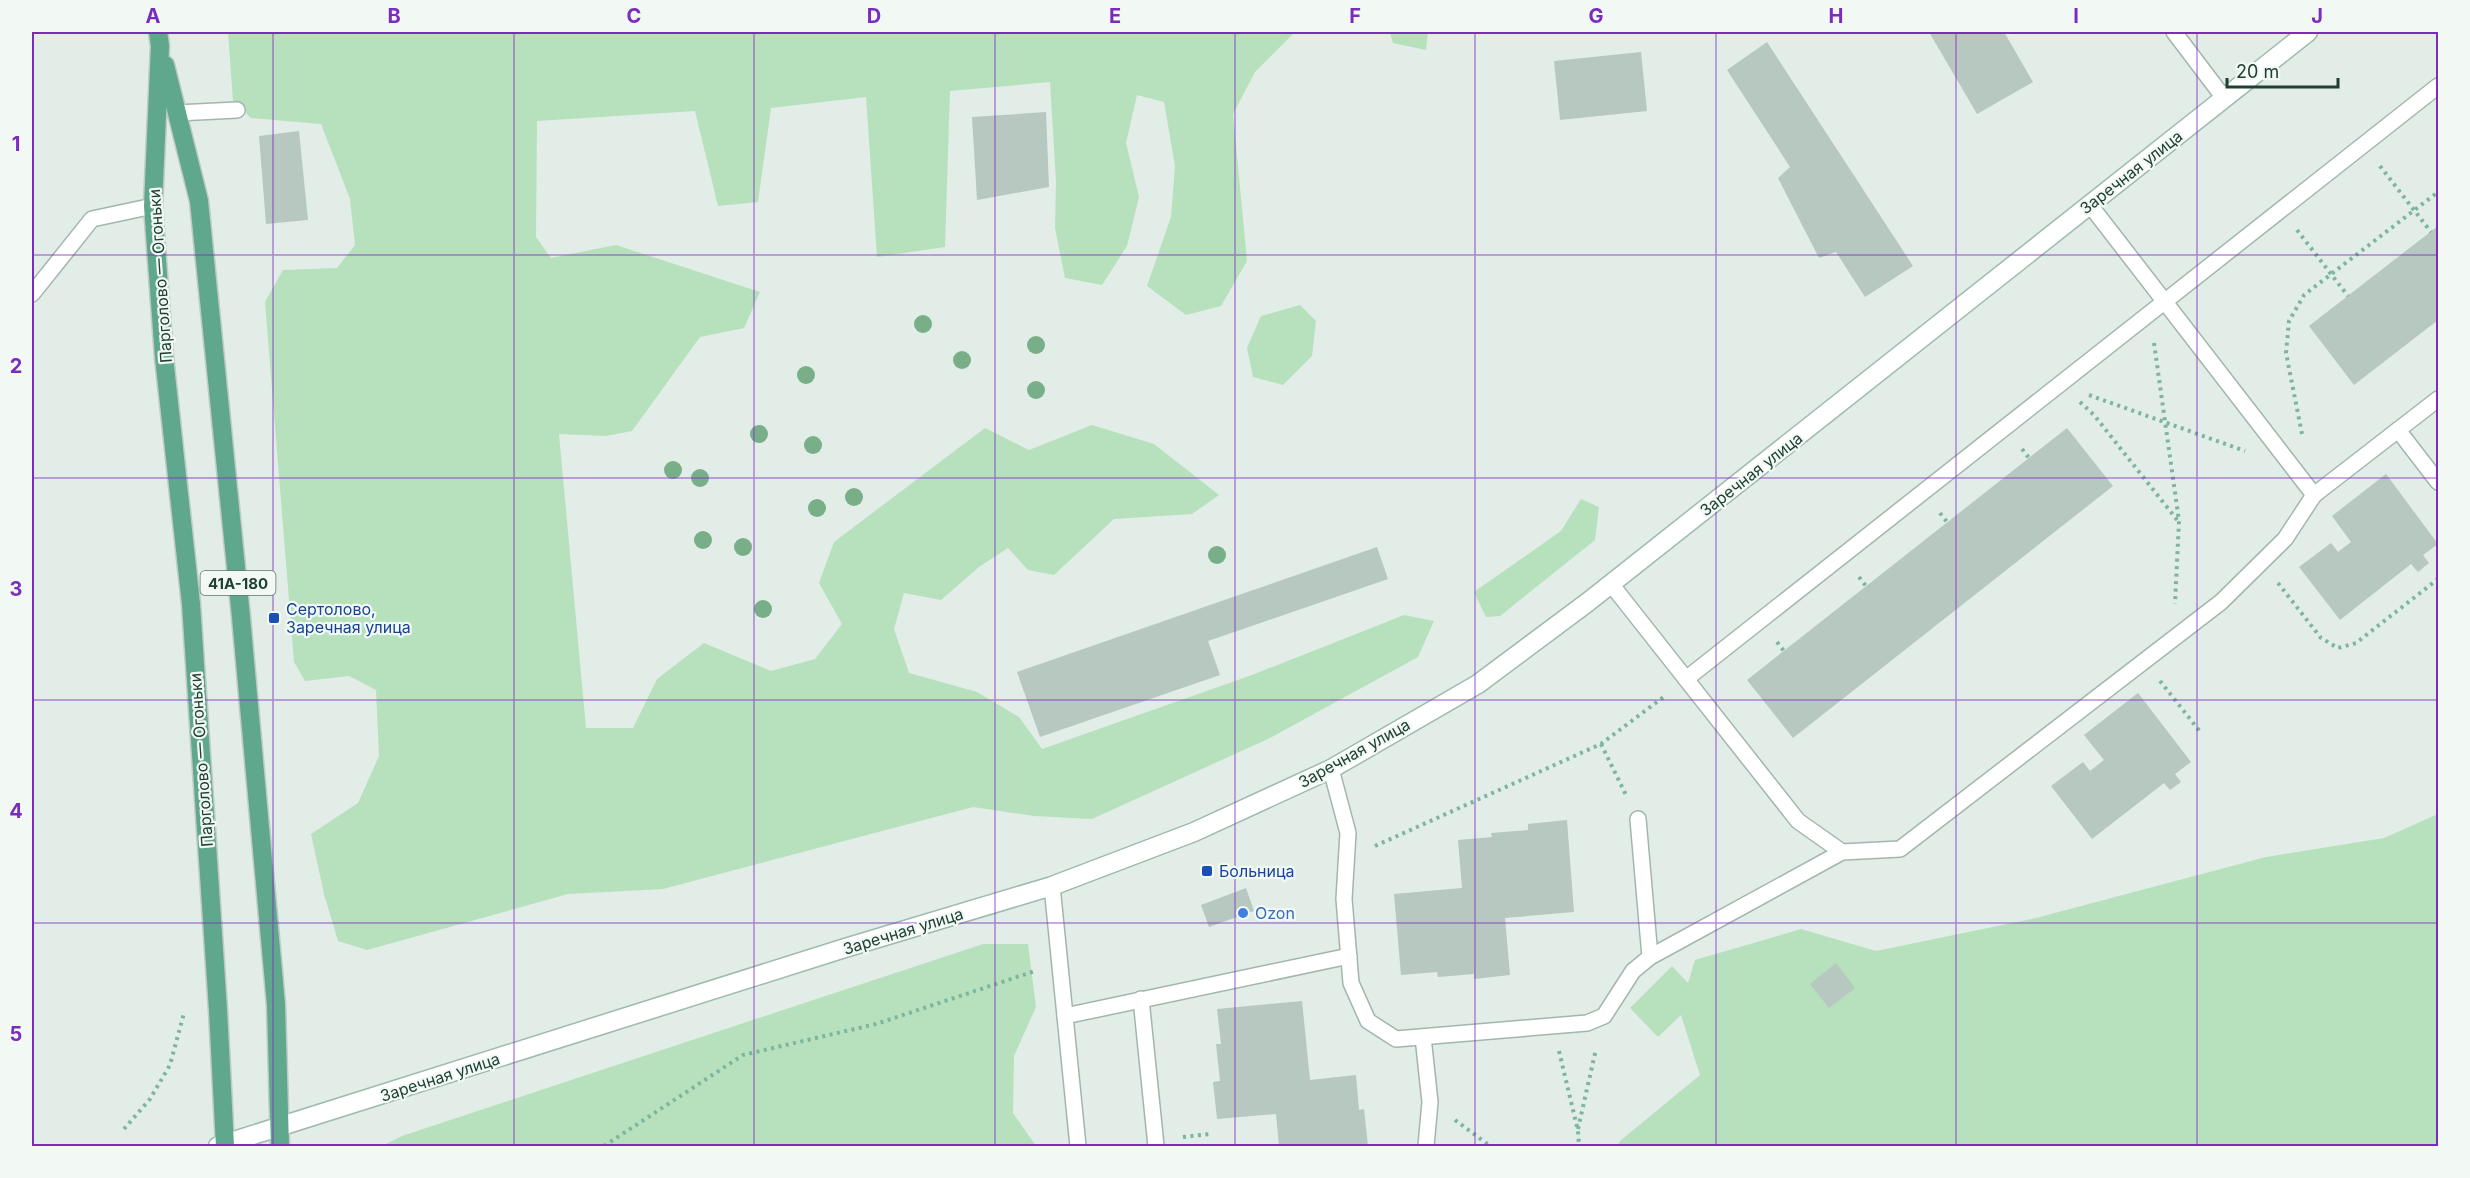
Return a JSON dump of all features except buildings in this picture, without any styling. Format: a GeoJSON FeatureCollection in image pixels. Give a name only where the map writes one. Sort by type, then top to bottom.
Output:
{"type":"FeatureCollection","features":[{"type":"Feature","properties":{"kind":"main road","name":"Заречная улица"},"geometry":{"type":"LineString","coordinates":[[223,1146],[845,948],[1052,886],[1194,832],[1331,769],[1478,684],[1611,584],[2308,32]]}},
{"type":"Feature","properties":{"kind":"main road","name":"Парголово — Огоньки"},"geometry":{"type":"LineString","coordinates":[[159,39],[199,201],[241,617],[276,1005],[280,1146]]}},
{"type":"Feature","properties":{"kind":"main road","name":"Парголово — Огоньки"},"geometry":{"type":"LineString","coordinates":[[159,39],[153,206],[164,357],[191,604],[218,1010],[223,1146]]}},
{"type":"Feature","properties":{"kind":"lane"},"geometry":{"type":"LineString","coordinates":[[2174,32],[2224,98]]}},
{"type":"Feature","properties":{"kind":"lane"},"geometry":{"type":"LineString","coordinates":[[1686,679],[2439,87]]}},
{"type":"Feature","properties":{"kind":"lane"},"geometry":{"type":"LineString","coordinates":[[177,113],[237,110]]}},
{"type":"Feature","properties":{"kind":"lane"},"geometry":{"type":"LineString","coordinates":[[2090,205],[2314,495]]}},
{"type":"Feature","properties":{"kind":"lane"},"geometry":{"type":"LineString","coordinates":[[32,294],[92,219],[153,206]]}},
{"type":"Feature","properties":{"kind":"lane"},"geometry":{"type":"LineString","coordinates":[[1331,769],[1348,833],[1344,899],[1351,983],[1368,1021],[1396,1039],[1587,1023],[1604,1016],[1633,971],[1650,957],[1842,852],[1900,849],[2221,602],[2285,539],[2314,495],[2439,399]]}},
{"type":"Feature","properties":{"kind":"lane"},"geometry":{"type":"LineString","coordinates":[[2398,430],[2439,482]]}},
{"type":"Feature","properties":{"kind":"lane"},"geometry":{"type":"LineString","coordinates":[[1611,584],[1798,820],[1842,852]]}},
{"type":"Feature","properties":{"kind":"lane"},"geometry":{"type":"LineString","coordinates":[[1638,819],[1650,957]]}},
{"type":"Feature","properties":{"kind":"lane"},"geometry":{"type":"LineString","coordinates":[[1052,886],[1078,1146]]}},
{"type":"Feature","properties":{"kind":"lane"},"geometry":{"type":"LineString","coordinates":[[1065,1016],[1349,956]]}},
{"type":"Feature","properties":{"kind":"lane"},"geometry":{"type":"LineString","coordinates":[[1141,999],[1156,1146]]}},
{"type":"Feature","properties":{"kind":"lane"},"geometry":{"type":"LineString","coordinates":[[1423,1037],[1430,1102],[1426,1146]]}},
{"type":"Feature","properties":{"kind":"path"},"geometry":{"type":"LineString","coordinates":[[2364,146],[2431,232]]}},
{"type":"Feature","properties":{"kind":"path"},"geometry":{"type":"LineString","coordinates":[[2303,440],[2286,353],[2289,321],[2304,295],[2439,192]]}},
{"type":"Feature","properties":{"kind":"path"},"geometry":{"type":"LineString","coordinates":[[2282,210],[2348,296]]}},
{"type":"Feature","properties":{"kind":"path"},"geometry":{"type":"LineString","coordinates":[[2165,302],[2154,343],[2179,521],[2174,638]]}},
{"type":"Feature","properties":{"kind":"path"},"geometry":{"type":"LineString","coordinates":[[2060,385],[2244,451],[2279,449]]}},
{"type":"Feature","properties":{"kind":"path"},"geometry":{"type":"LineString","coordinates":[[2060,385],[2094,415],[2179,521]]}},
{"type":"Feature","properties":{"kind":"path"},"geometry":{"type":"LineString","coordinates":[[2262,562],[2321,638],[2338,648],[2356,643],[2439,579]]}},
{"type":"Feature","properties":{"kind":"path"},"geometry":{"type":"LineString","coordinates":[[2145,660],[2202,734]]}},
{"type":"Feature","properties":{"kind":"path"},"geometry":{"type":"LineString","coordinates":[[1347,858],[1601,744],[1686,679]]}},
{"type":"Feature","properties":{"kind":"path"},"geometry":{"type":"LineString","coordinates":[[1601,744],[1638,819]]}},
{"type":"Feature","properties":{"kind":"path"},"geometry":{"type":"LineString","coordinates":[[604,1146],[743,1055],[876,1024],[1041,968]]}},
{"type":"Feature","properties":{"kind":"path"},"geometry":{"type":"LineString","coordinates":[[124,1129],[150,1099],[170,1065],[184,1013]]}},
{"type":"Feature","properties":{"kind":"path"},"geometry":{"type":"LineString","coordinates":[[1578,1131],[1604,1016]]}},
{"type":"Feature","properties":{"kind":"path"},"geometry":{"type":"LineString","coordinates":[[1553,1026],[1578,1131],[1579,1146]]}},
{"type":"Feature","properties":{"kind":"path"},"geometry":{"type":"LineString","coordinates":[[1430,1102],[1490,1146]]}},
{"type":"Feature","properties":{"kind":"green space"},"geometry":{"type":"Polygon","coordinates":[[[228,32],[1295,32],[1255,72],[1233,114],[1247,261],[1221,306],[1186,315],[1147,286],[1171,217],[1175,166],[1164,102],[1137,95],[1126,143],[1139,197],[1127,246],[1102,285],[1065,278],[1055,228],[1056,181],[1050,82],[950,91],[945,247],[877,257],[866,97],[771,108],[758,202],[718,206],[695,111],[537,121],[536,237],[551,258],[616,245],[760,292],[744,328],[700,337],[632,431],[606,436],[559,434],[586,728],[633,728],[657,679],[704,643],[771,671],[815,659],[842,624],[819,583],[834,542],[985,428],[1029,450],[1092,425],[1154,444],[1219,495],[1192,514],[1114,519],[1054,575],[1028,570],[1008,548],[979,567],[941,600],[904,593],[894,629],[909,673],[977,692],[1019,717],[1042,749],[1252,675],[1404,615],[1434,621],[1418,657],[1270,738],[1092,819],[1034,816],[973,807],[663,889],[568,894],[367,950],[338,941],[324,894],[311,834],[358,803],[379,756],[376,690],[349,676],[305,681],[294,662],[265,302],[283,270],[337,268],[355,245],[350,199],[321,124],[251,118],[233,101],[228,32]]]}},
{"type":"Feature","properties":{"kind":"green space"},"geometry":{"type":"Polygon","coordinates":[[[1390,32],[1428,32],[1426,50],[1393,43],[1390,32]]]}},
{"type":"Feature","properties":{"kind":"green space"},"geometry":{"type":"Polygon","coordinates":[[[1300,305],[1316,321],[1312,356],[1283,385],[1253,377],[1247,348],[1261,316],[1300,305]]]}},
{"type":"Feature","properties":{"kind":"green space"},"geometry":{"type":"Polygon","coordinates":[[[1581,499],[1599,507],[1595,540],[1500,616],[1486,617],[1474,592],[1561,531],[1581,499]]]}},
{"type":"Feature","properties":{"kind":"green space"},"geometry":{"type":"Polygon","coordinates":[[[2438,814],[2438,1146],[1618,1146],[1620,1141],[1700,1075],[1681,1015],[1658,1037],[1630,1008],[1672,966],[1688,983],[1695,960],[1801,929],[1876,951],[2036,918],[2266,857],[2384,838],[2438,814]]]}},
{"type":"Feature","properties":{"kind":"green space"},"geometry":{"type":"Polygon","coordinates":[[[983,944],[1028,944],[1036,1007],[1014,1056],[1013,1113],[1036,1146],[382,1146],[402,1136],[983,944]]]}},
{"type":"Feature","properties":{"kind":"place","name":"Сертолово, Заречная улица"},"geometry":{"type":"Point","coordinates":[274,618]}},
{"type":"Feature","properties":{"kind":"place","name":"Больница"},"geometry":{"type":"Point","coordinates":[1207,871]}},
{"type":"Feature","properties":{"kind":"place","name":"Ozon"},"geometry":{"type":"Point","coordinates":[1243,913]}}]}
